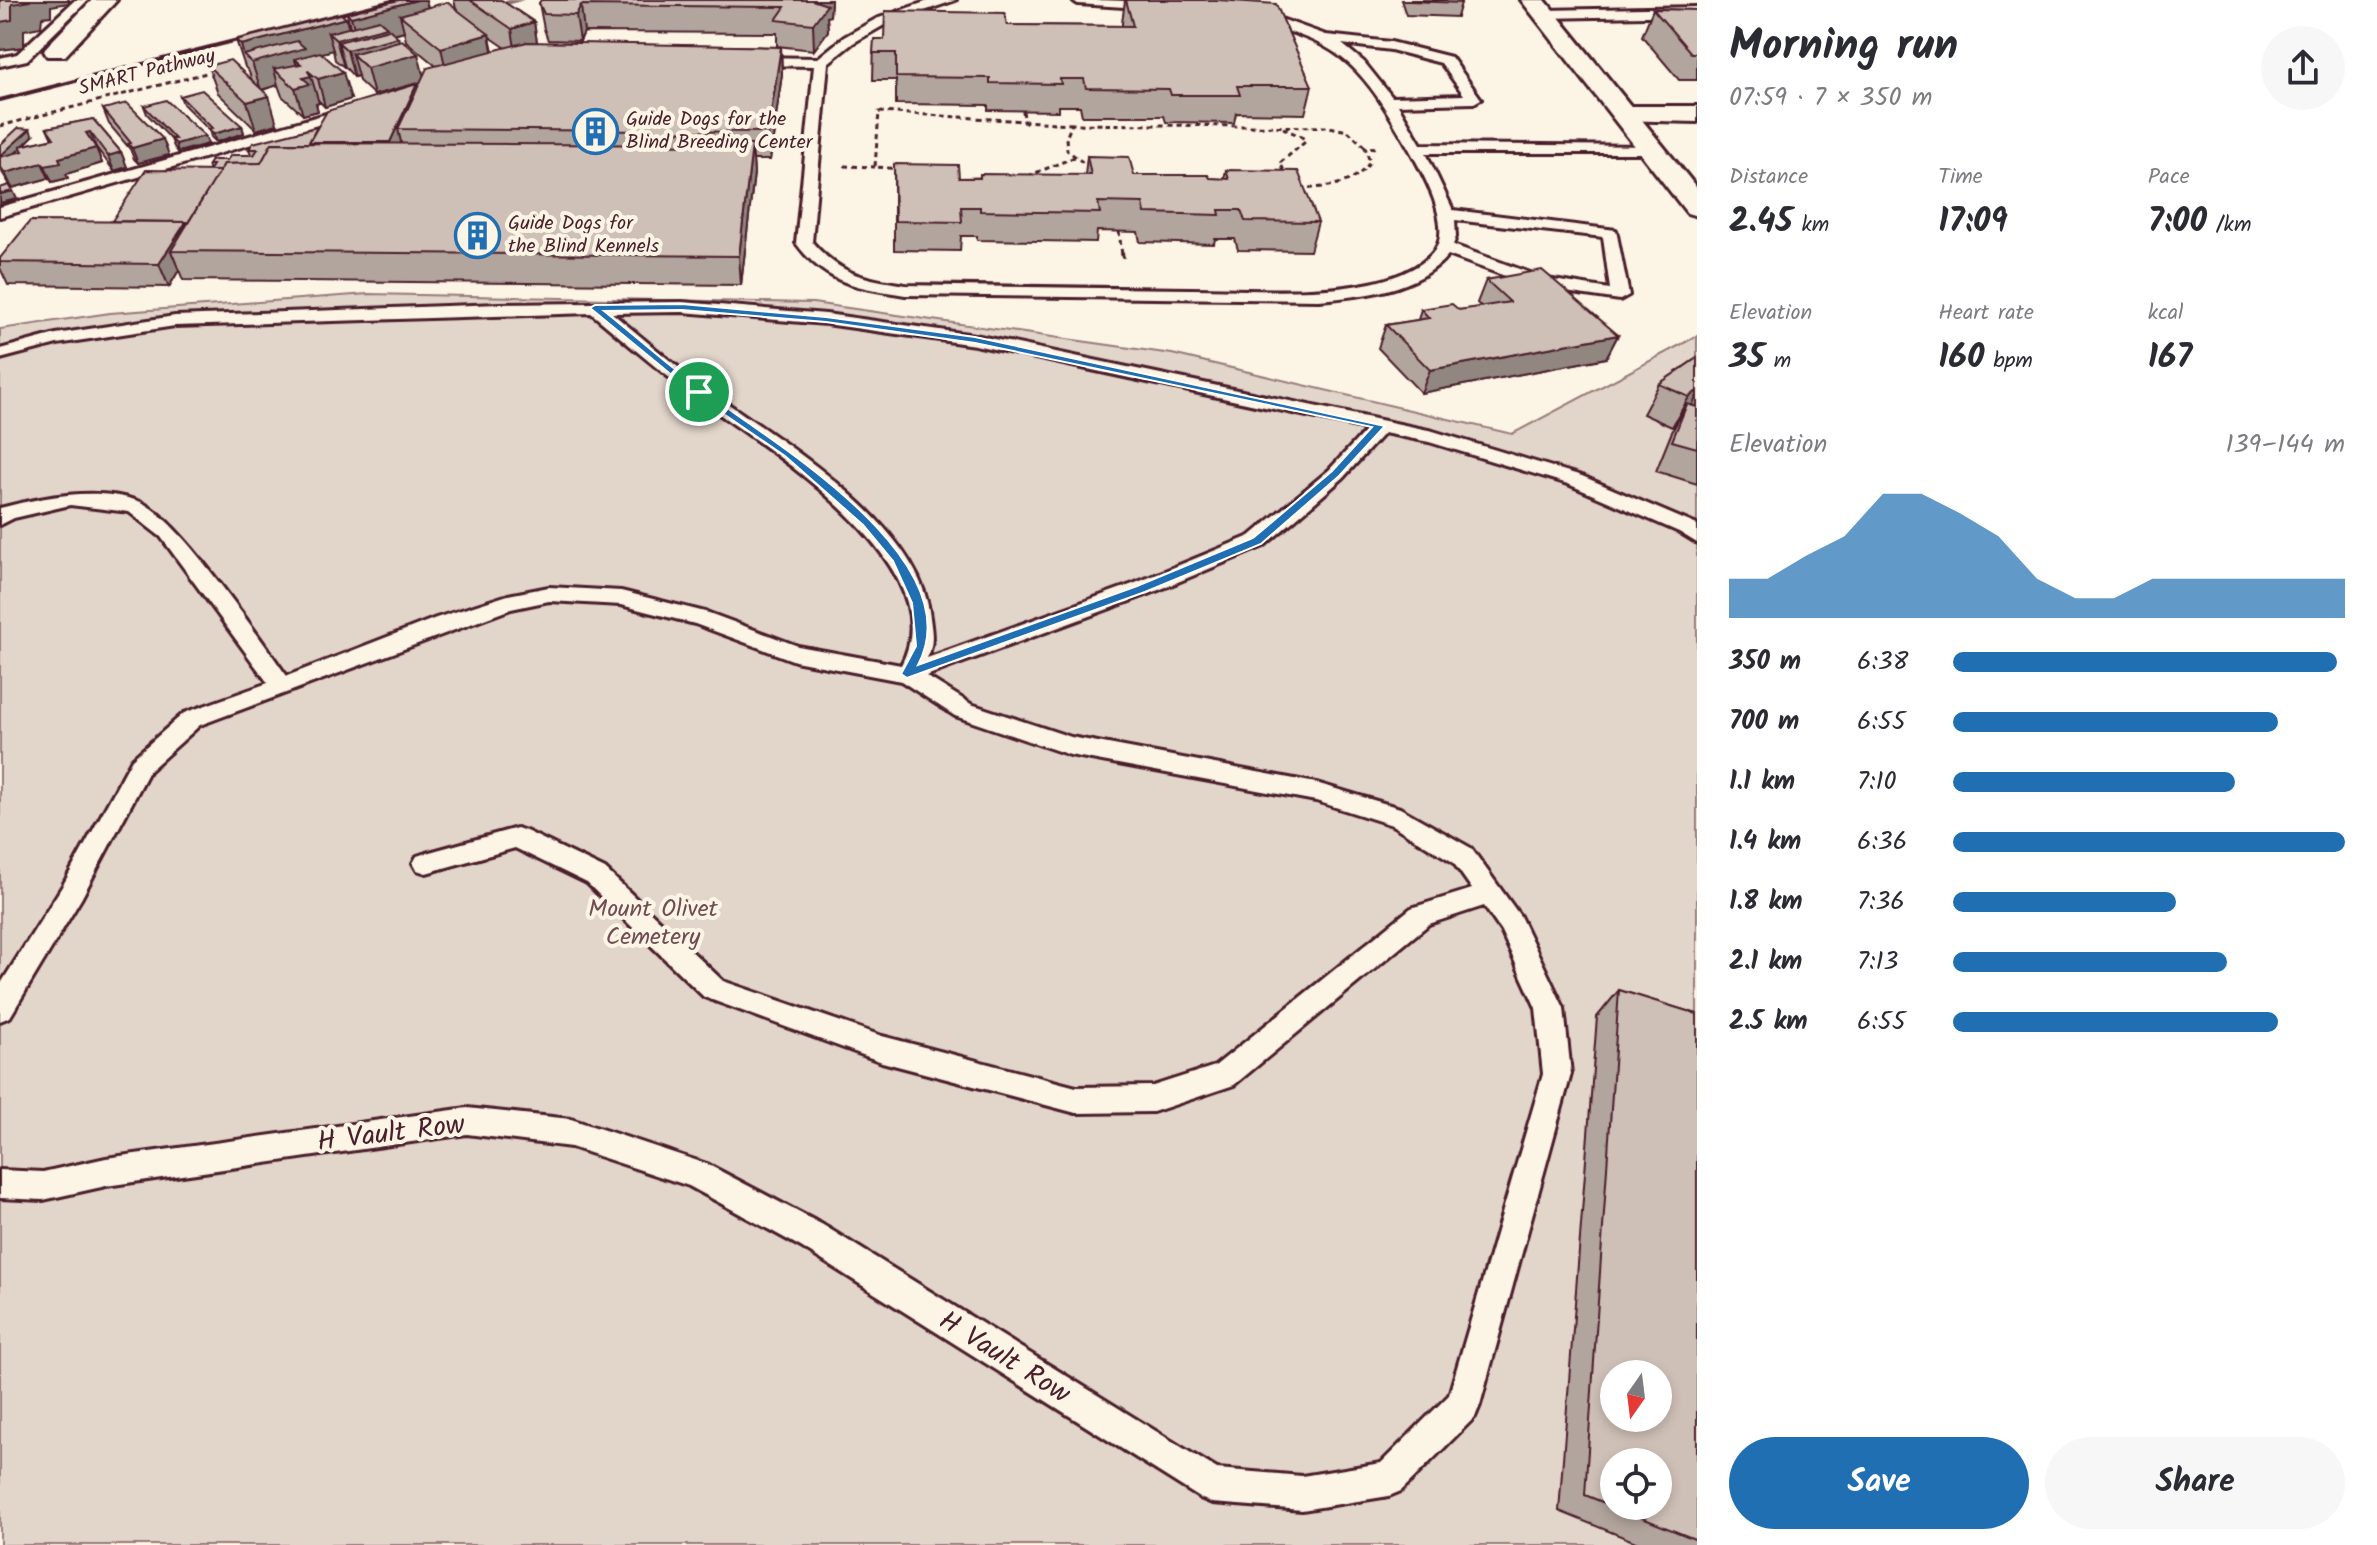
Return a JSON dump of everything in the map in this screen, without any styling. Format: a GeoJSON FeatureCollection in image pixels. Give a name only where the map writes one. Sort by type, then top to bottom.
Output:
{"type":"FeatureCollection","features":[{"type":"Feature","properties":{"kind":"main road"},"geometry":{"type":"LineString","coordinates":[[56,51],[105,0]]}},
{"type":"Feature","properties":{"kind":"main road"},"geometry":{"type":"LineString","coordinates":[[1539,7],[1697,207]]}},
{"type":"Feature","properties":{"kind":"main road"},"geometry":{"type":"LineString","coordinates":[[1625,114],[1697,114]]}},
{"type":"Feature","properties":{"kind":"lane"},"geometry":{"type":"LineString","coordinates":[[0,62],[22,57],[82,0]]}},
{"type":"Feature","properties":{"kind":"lane"},"geometry":{"type":"LineString","coordinates":[[950,0],[924,4],[872,28],[835,49],[821,62],[804,243],[825,267],[859,282],[920,290],[1217,294],[1340,292],[1387,285],[1407,277],[1429,264],[1445,248],[1449,233],[1447,214],[1416,148],[1375,78],[1326,38]]}},
{"type":"Feature","properties":{"kind":"lane"},"geometry":{"type":"LineString","coordinates":[[1078,0],[1173,8]]}},
{"type":"Feature","properties":{"kind":"lane"},"geometry":{"type":"LineString","coordinates":[[1539,7],[1697,11]]}},
{"type":"Feature","properties":{"kind":"lane"},"geometry":{"type":"LineString","coordinates":[[1229,14],[1283,22],[1326,38],[1391,46],[1446,60],[1474,99],[1389,101]]}},
{"type":"Feature","properties":{"kind":"lane"},"geometry":{"type":"LineString","coordinates":[[730,61],[821,62]]}},
{"type":"Feature","properties":{"kind":"lane"},"geometry":{"type":"LineString","coordinates":[[0,212],[374,104]]}},
{"type":"Feature","properties":{"kind":"lane"},"geometry":{"type":"LineString","coordinates":[[1416,148],[1651,149]]}},
{"type":"Feature","properties":{"kind":"lane"},"geometry":{"type":"LineString","coordinates":[[1445,248],[1544,284],[1620,295],[1610,233],[1447,214]]}},
{"type":"Feature","properties":{"kind":"lane"},"geometry":{"type":"LineString","coordinates":[[0,354],[56,339],[175,321],[682,307],[826,319],[975,340],[1433,437],[1575,480],[1693,531]]}},
{"type":"Feature","properties":{"kind":"lane"},"geometry":{"type":"LineString","coordinates":[[595,308],[699,392],[789,454],[867,522],[898,559],[918,603],[922,646],[907,674]]}},
{"type":"Feature","properties":{"kind":"lane"},"geometry":{"type":"LineString","coordinates":[[0,1009],[72,892],[140,765],[192,719],[283,687],[444,623],[508,602],[549,594],[621,598],[701,618],[795,653],[907,674],[1141,589],[1257,541],[1336,474],[1380,426]]}},
{"type":"Feature","properties":{"kind":"lane"},"geometry":{"type":"LineString","coordinates":[[0,518],[7,513],[70,499],[134,506],[168,532],[283,687]]}},
{"type":"Feature","properties":{"kind":"lane","name":"H Vault Row"},"geometry":{"type":"LineString","coordinates":[[0,1184],[43,1186],[106,1172],[467,1121],[571,1133],[696,1174],[812,1236],[1212,1486],[1302,1493],[1389,1479],[1463,1405],[1557,1074],[1550,1008],[1511,924],[1462,855],[1400,818],[1316,792],[1070,746],[963,710],[907,674]]}},
{"type":"Feature","properties":{"kind":"lane"},"geometry":{"type":"LineString","coordinates":[[426,863],[517,838],[596,876],[714,989],[882,1049],[1076,1100],[1153,1099],[1224,1076],[1420,916],[1489,894]]}},
{"type":"Feature","properties":{"kind":"path","name":"SMART Pathway"},"geometry":{"type":"LineString","coordinates":[[0,126],[220,69]]}},
{"type":"Feature","properties":{"kind":"path"},"geometry":{"type":"LineString","coordinates":[[1023,111],[1025,124]]}},
{"type":"Feature","properties":{"kind":"path"},"geometry":{"type":"LineString","coordinates":[[875,167],[879,112],[948,114],[979,121],[1025,124],[1329,127],[1348,131],[1365,147],[1370,162],[1365,172],[1330,185],[1289,189]]}},
{"type":"Feature","properties":{"kind":"path"},"geometry":{"type":"LineString","coordinates":[[1124,116],[1126,124]]}},
{"type":"Feature","properties":{"kind":"path"},"geometry":{"type":"LineString","coordinates":[[1072,124],[1066,138],[1067,150],[1094,171]]}},
{"type":"Feature","properties":{"kind":"path"},"geometry":{"type":"LineString","coordinates":[[1277,125],[1302,137],[1305,142],[1280,163],[1290,180],[1303,189]]}},
{"type":"Feature","properties":{"kind":"path"},"geometry":{"type":"LineString","coordinates":[[1365,147],[1380,148]]}},
{"type":"Feature","properties":{"kind":"path"},"geometry":{"type":"LineString","coordinates":[[1017,180],[1045,166],[1070,162],[1075,157]]}},
{"type":"Feature","properties":{"kind":"path"},"geometry":{"type":"LineString","coordinates":[[838,166],[875,167],[911,173]]}},
{"type":"Feature","properties":{"kind":"path"},"geometry":{"type":"LineString","coordinates":[[1119,231],[1123,258]]}},
{"type":"Feature","properties":{"kind":"green space","name":"Mount Olivet Cemetery"},"geometry":{"type":"Polygon","coordinates":[[[368,294],[813,303],[1172,354],[1512,434],[1697,336],[1697,1545],[0,1545],[0,329],[110,313],[368,294]]]}},
{"type":"Feature","properties":{"kind":"building"},"geometry":{"type":"Polygon","coordinates":[[[0,0],[30,1],[12,4],[12,20],[0,22],[0,0]]]}},
{"type":"Feature","properties":{"kind":"building"},"geometry":{"type":"Polygon","coordinates":[[[399,0],[417,0],[351,17],[347,13],[399,0]]]}},
{"type":"Feature","properties":{"kind":"building"},"geometry":{"type":"Polygon","coordinates":[[[470,0],[501,0],[534,22],[512,29],[470,0]]]}},
{"type":"Feature","properties":{"kind":"building"},"geometry":{"type":"Polygon","coordinates":[[[541,0],[812,0],[827,5],[813,24],[776,20],[785,7],[581,5],[576,15],[544,14],[539,3],[541,0]]]}},
{"type":"Feature","properties":{"kind":"building"},"geometry":{"type":"Polygon","coordinates":[[[1126,0],[1218,0],[1276,4],[1312,86],[1237,86],[1240,95],[1171,95],[1169,89],[1086,88],[1084,79],[1060,79],[1061,84],[990,83],[990,78],[896,77],[896,53],[873,53],[874,39],[884,39],[885,11],[1005,13],[1007,25],[1133,26],[1126,0]]]}},
{"type":"Feature","properties":{"kind":"building"},"geometry":{"type":"Polygon","coordinates":[[[1460,0],[1461,3],[1410,1],[1460,0]]]}},
{"type":"Feature","properties":{"kind":"building"},"geometry":{"type":"Polygon","coordinates":[[[447,2],[489,34],[441,48],[400,15],[447,2]]]}},
{"type":"Feature","properties":{"kind":"building"},"geometry":{"type":"Polygon","coordinates":[[[1653,9],[1697,10],[1697,53],[1691,53],[1653,9]]]}},
{"type":"Feature","properties":{"kind":"building"},"geometry":{"type":"Polygon","coordinates":[[[341,14],[346,18],[241,45],[236,40],[341,14]]]}},
{"type":"Feature","properties":{"kind":"building"},"geometry":{"type":"Polygon","coordinates":[[[379,20],[387,27],[336,40],[328,33],[379,20]]]}},
{"type":"Feature","properties":{"kind":"building"},"geometry":{"type":"Polygon","coordinates":[[[389,29],[398,37],[347,50],[338,42],[389,29]]]}},
{"type":"Feature","properties":{"kind":"building"},"geometry":{"type":"Polygon","coordinates":[[[402,40],[418,54],[367,68],[352,54],[402,40]]]}},
{"type":"Feature","properties":{"kind":"building"},"geometry":{"type":"Polygon","coordinates":[[[297,41],[305,48],[252,63],[244,55],[297,41]]]}},
{"type":"Feature","properties":{"kind":"building","name":"Guide Dogs for the Blind Breeding Center"},"geometry":{"type":"Polygon","coordinates":[[[527,42],[781,47],[768,132],[398,129],[427,68],[527,42]]]}},
{"type":"Feature","properties":{"kind":"building"},"geometry":{"type":"Polygon","coordinates":[[[320,52],[343,72],[318,79],[307,70],[311,76],[303,78],[310,84],[295,88],[274,69],[301,64],[295,59],[320,52]]]}},
{"type":"Feature","properties":{"kind":"building"},"geometry":{"type":"Polygon","coordinates":[[[230,60],[269,96],[247,102],[208,66],[230,60]]]}},
{"type":"Feature","properties":{"kind":"building"},"geometry":{"type":"Polygon","coordinates":[[[417,84],[390,142],[309,142],[327,111],[417,84]]]}},
{"type":"Feature","properties":{"kind":"building"},"geometry":{"type":"Polygon","coordinates":[[[202,90],[242,126],[213,134],[208,129],[212,128],[180,96],[202,90]]]}},
{"type":"Feature","properties":{"kind":"building"},"geometry":{"type":"Polygon","coordinates":[[[166,100],[205,136],[176,144],[171,139],[175,139],[144,106],[166,100]]]}},
{"type":"Feature","properties":{"kind":"building"},"geometry":{"type":"Polygon","coordinates":[[[127,103],[163,139],[132,148],[128,144],[131,143],[103,109],[127,103]]]}},
{"type":"Feature","properties":{"kind":"building"},"geometry":{"type":"Polygon","coordinates":[[[93,119],[121,152],[108,156],[90,132],[86,133],[96,148],[59,158],[61,163],[45,166],[42,163],[5,173],[0,166],[0,157],[23,151],[20,146],[54,138],[47,128],[93,119]]]}},
{"type":"Feature","properties":{"kind":"building"},"geometry":{"type":"Polygon","coordinates":[[[317,127],[309,143],[272,143],[261,163],[224,164],[220,171],[211,171],[213,165],[208,165],[211,160],[227,160],[231,155],[254,155],[258,149],[249,149],[253,143],[317,127]]]}},
{"type":"Feature","properties":{"kind":"building"},"geometry":{"type":"Polygon","coordinates":[[[18,128],[30,129],[0,156],[0,145],[18,128]]]}},
{"type":"Feature","properties":{"kind":"building","name":"Guide Dogs for the Blind Kennels"},"geometry":{"type":"Polygon","coordinates":[[[272,143],[752,145],[739,256],[171,251],[224,164],[261,163],[272,143]]]}},
{"type":"Feature","properties":{"kind":"building"},"geometry":{"type":"Polygon","coordinates":[[[1087,156],[1129,157],[1134,175],[1208,175],[1210,178],[1229,179],[1226,170],[1298,171],[1318,222],[1245,221],[1241,210],[1219,210],[1220,215],[1145,213],[1143,203],[1098,202],[1100,213],[980,211],[980,207],[961,207],[962,222],[895,221],[894,164],[958,165],[959,178],[980,178],[980,174],[1091,175],[1087,156]]]}},
{"type":"Feature","properties":{"kind":"building"},"geometry":{"type":"Polygon","coordinates":[[[146,170],[220,171],[187,224],[112,221],[146,170]]]}},
{"type":"Feature","properties":{"kind":"building"},"geometry":{"type":"Polygon","coordinates":[[[9,185],[13,191],[0,194],[0,188],[9,185]]]}},
{"type":"Feature","properties":{"kind":"building"},"geometry":{"type":"Polygon","coordinates":[[[30,221],[186,222],[159,264],[0,262],[30,221]]]}},
{"type":"Feature","properties":{"kind":"building"},"geometry":{"type":"Polygon","coordinates":[[[1542,270],[1618,335],[1430,370],[1386,325],[1429,318],[1421,309],[1452,304],[1459,310],[1510,302],[1486,280],[1542,270]]]}},
{"type":"Feature","properties":{"kind":"building"},"geometry":{"type":"Polygon","coordinates":[[[1697,358],[1697,391],[1689,397],[1659,384],[1697,358]]]}},
{"type":"Feature","properties":{"kind":"building"},"geometry":{"type":"Polygon","coordinates":[[[1687,404],[1697,407],[1697,448],[1672,441],[1687,404]]]}},
{"type":"Feature","properties":{"kind":"building"},"geometry":{"type":"Polygon","coordinates":[[[1619,990],[1697,1014],[1697,1540],[1647,1520],[1672,1520],[1672,1448],[1600,1448],[1600,1501],[1585,1495],[1619,990]]]}},
{"type":"Feature","properties":{"kind":"waterway"},"geometry":{"type":"LineString","coordinates":[[487,8],[520,0]]}},
{"type":"Feature","properties":{"kind":"railway"},"geometry":{"type":"LineString","coordinates":[[0,100],[396,0]]}},
{"type":"Feature","properties":{"kind":"place","name":"Guide Dogs for the Blind Breeding Center"},"geometry":{"type":"Point","coordinates":[595,132]}},
{"type":"Feature","properties":{"kind":"place","name":"Guide Dogs for the Blind Kennels"},"geometry":{"type":"Point","coordinates":[477,236]}},
{"type":"Feature","properties":{"kind":"route"},"geometry":{"type":"LineString","coordinates":[[682,307],[826,319],[975,340],[1380,426],[1336,474],[1257,541],[1141,589],[907,674],[922,646],[918,603],[898,559],[867,522],[789,454],[699,392],[595,308],[682,307]]}}]}
